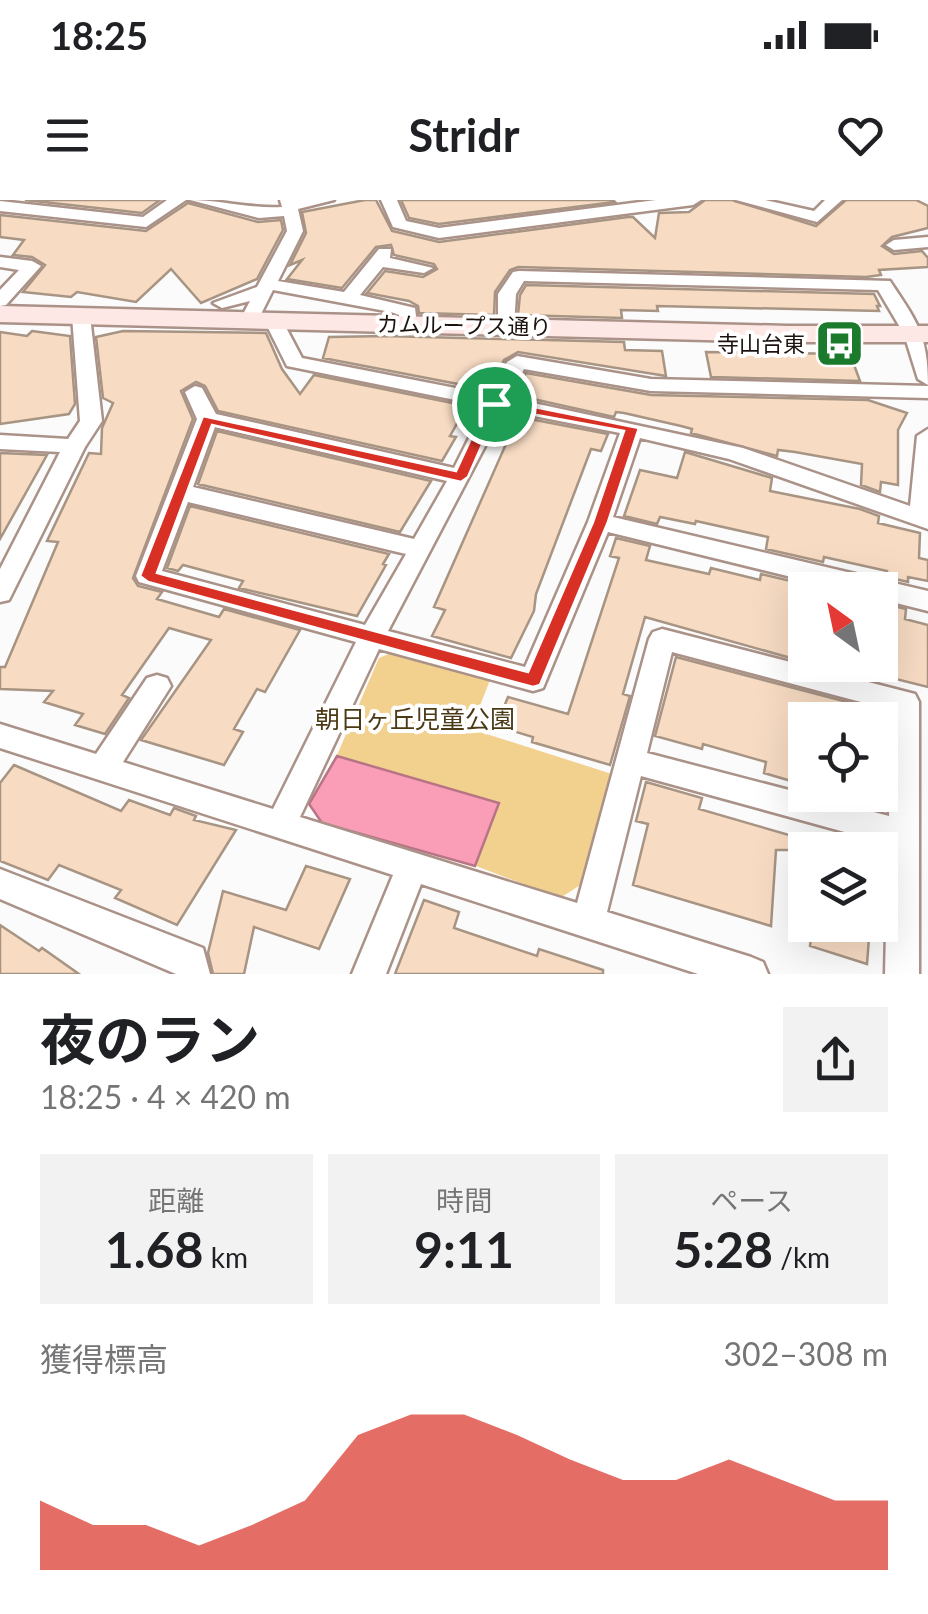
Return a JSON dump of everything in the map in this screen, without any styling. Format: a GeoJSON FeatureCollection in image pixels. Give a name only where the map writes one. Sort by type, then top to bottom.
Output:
{"type":"FeatureCollection","features":[{"type":"Feature","properties":{"kind":"street"},"geometry":{"type":"LineString","coordinates":[[68,214],[86,200]]}},
{"type":"Feature","properties":{"kind":"street"},"geometry":{"type":"LineString","coordinates":[[0,206],[146,222],[178,200]]}},
{"type":"Feature","properties":{"kind":"street"},"geometry":{"type":"LineString","coordinates":[[198,200],[260,213],[326,200]]}},
{"type":"Feature","properties":{"kind":"street"},"geometry":{"type":"LineString","coordinates":[[389,200],[399,224],[439,233],[628,204],[693,200]]}},
{"type":"Feature","properties":{"kind":"street"},"geometry":{"type":"LineString","coordinates":[[744,200],[817,218],[834,200]]}},
{"type":"Feature","properties":{"kind":"street"},"geometry":{"type":"LineString","coordinates":[[290,205],[295,231],[266,288],[261,320],[294,362],[632,428],[735,453],[924,520],[928,436]]}},
{"type":"Feature","properties":{"kind":"street"},"geometry":{"type":"LineString","coordinates":[[894,245],[928,242]]}},
{"type":"Feature","properties":{"kind":"street"},"geometry":{"type":"LineString","coordinates":[[348,300],[382,257],[424,268]]}},
{"type":"Feature","properties":{"kind":"street"},"geometry":{"type":"LineString","coordinates":[[0,262],[32,266],[0,301]]}},
{"type":"Feature","properties":{"kind":"street"},"geometry":{"type":"LineString","coordinates":[[506,326],[507,294],[519,276],[884,285],[921,334],[928,380]]}},
{"type":"Feature","properties":{"kind":"street"},"geometry":{"type":"LineString","coordinates":[[222,303],[266,288],[408,312],[408,324]]}},
{"type":"Feature","properties":{"kind":"street","name":"カムループス通り"},"geometry":{"type":"LineString","coordinates":[[0,314],[921,334]]}},
{"type":"Feature","properties":{"kind":"street"},"geometry":{"type":"LineString","coordinates":[[0,593],[91,420],[81,316]]}},
{"type":"Feature","properties":{"kind":"street"},"geometry":{"type":"LineString","coordinates":[[281,825],[371,638],[461,477],[516,362],[651,385],[928,392]]}},
{"type":"Feature","properties":{"kind":"street"},"geometry":{"type":"LineString","coordinates":[[195,392],[208,419],[148,576],[533,680],[600,522],[632,428]]}},
{"type":"Feature","properties":{"kind":"street"},"geometry":{"type":"LineString","coordinates":[[208,419],[461,477]]}},
{"type":"Feature","properties":{"kind":"street"},"geometry":{"type":"LineString","coordinates":[[0,442],[74,446]]}},
{"type":"Feature","properties":{"kind":"street"},"geometry":{"type":"LineString","coordinates":[[180,492],[420,549]]}},
{"type":"Feature","properties":{"kind":"street"},"geometry":{"type":"LineString","coordinates":[[600,522],[928,601]]}},
{"type":"Feature","properties":{"kind":"street"},"geometry":{"type":"LineString","coordinates":[[588,921],[662,640],[905,702],[902,974]]}},
{"type":"Feature","properties":{"kind":"street"},"geometry":{"type":"LineString","coordinates":[[102,769],[157,686]]}},
{"type":"Feature","properties":{"kind":"street"},"geometry":{"type":"LineString","coordinates":[[4,745],[102,769],[751,974]]}},
{"type":"Feature","properties":{"kind":"street"},"geometry":{"type":"LineString","coordinates":[[630,761],[904,834]]}},
{"type":"Feature","properties":{"kind":"street"},"geometry":{"type":"LineString","coordinates":[[369,974],[413,866]]}},
{"type":"Feature","properties":{"kind":"street"},"geometry":{"type":"LineString","coordinates":[[0,884],[191,960],[193,974]]}},
{"type":"Feature","properties":{"kind":"green space","name":"朝日ヶ丘児童公園"},"geometry":{"type":"Polygon","coordinates":[[[391,653],[490,680],[471,729],[612,774],[582,884],[560,898],[476,866],[500,803],[337,755],[379,658],[391,653]]]}},
{"type":"Feature","properties":{"kind":"shaded area"},"geometry":{"type":"Polygon","coordinates":[[[337,756],[499,803],[475,866],[322,823],[309,804],[337,756]]]}},
{"type":"Feature","properties":{"kind":"building"},"geometry":{"type":"Polygon","coordinates":[[[25,200],[160,200],[142,213],[25,200]]]}},
{"type":"Feature","properties":{"kind":"building"},"geometry":{"type":"Polygon","coordinates":[[[376,200],[392,231],[439,242],[628,217],[633,217],[655,238],[659,213],[689,212],[705,200],[732,200],[816,226],[846,200],[916,200],[928,206],[928,228],[892,237],[882,246],[894,254],[922,251],[928,258],[928,267],[879,270],[881,275],[866,277],[518,267],[510,270],[495,292],[494,315],[419,313],[418,306],[409,301],[367,293],[385,271],[423,277],[437,269],[434,264],[394,255],[391,245],[376,247],[342,288],[287,279],[302,260],[290,265],[306,233],[302,212],[376,200]]]}},
{"type":"Feature","properties":{"kind":"building"},"geometry":{"type":"Polygon","coordinates":[[[401,200],[615,202],[439,224],[409,218],[401,200]]]}},
{"type":"Feature","properties":{"kind":"building"},"geometry":{"type":"Polygon","coordinates":[[[188,203],[258,222],[281,220],[283,230],[257,279],[201,303],[171,269],[136,302],[77,292],[71,297],[23,292],[45,265],[32,257],[13,255],[24,240],[0,237],[0,215],[146,231],[188,203]]]}},
{"type":"Feature","properties":{"kind":"building"},"geometry":{"type":"Polygon","coordinates":[[[526,285],[874,294],[880,306],[879,311],[657,306],[658,311],[621,310],[622,318],[518,315],[520,295],[526,285]]]}},
{"type":"Feature","properties":{"kind":"building"},"geometry":{"type":"Polygon","coordinates":[[[32,331],[70,336],[75,404],[69,414],[0,424],[0,332],[27,336],[32,331]]]}},
{"type":"Feature","properties":{"kind":"building"},"geometry":{"type":"Polygon","coordinates":[[[123,331],[266,333],[282,369],[300,394],[314,375],[467,406],[450,436],[456,437],[442,461],[218,411],[205,386],[196,382],[181,391],[193,419],[133,578],[138,586],[162,592],[157,599],[219,617],[224,609],[300,630],[265,692],[257,689],[234,729],[243,732],[224,765],[141,740],[211,640],[169,628],[122,695],[129,698],[105,734],[75,725],[83,714],[44,702],[53,691],[0,689],[0,667],[5,667],[58,542],[47,541],[89,453],[101,454],[102,428],[113,403],[103,398],[96,337],[123,331]]]}},
{"type":"Feature","properties":{"kind":"building"},"geometry":{"type":"Polygon","coordinates":[[[329,337],[624,342],[625,350],[662,351],[666,376],[518,352],[504,360],[489,390],[323,358],[329,337]]]}},
{"type":"Feature","properties":{"kind":"building"},"geometry":{"type":"Polygon","coordinates":[[[706,352],[850,354],[860,381],[711,377],[706,352]]]}},
{"type":"Feature","properties":{"kind":"building"},"geometry":{"type":"Polygon","coordinates":[[[526,373],[651,395],[868,400],[907,413],[898,430],[898,485],[881,482],[880,492],[861,485],[862,464],[778,450],[777,456],[691,433],[692,429],[681,426],[624,413],[616,412],[614,417],[515,395],[526,373]]]}},
{"type":"Feature","properties":{"kind":"building"},"geometry":{"type":"Polygon","coordinates":[[[509,415],[608,434],[601,451],[591,449],[536,594],[534,611],[511,658],[432,636],[445,610],[434,607],[510,435],[500,433],[509,415]]]}},
{"type":"Feature","properties":{"kind":"building"},"geometry":{"type":"Polygon","coordinates":[[[217,431],[431,481],[400,532],[198,484],[217,431]]]}},
{"type":"Feature","properties":{"kind":"building"},"geometry":{"type":"Polygon","coordinates":[[[685,452],[772,478],[770,491],[879,516],[878,523],[920,533],[919,558],[928,560],[928,581],[908,577],[908,582],[898,580],[898,572],[824,557],[823,562],[766,549],[768,537],[696,521],[695,524],[660,517],[657,524],[624,516],[640,470],[677,478],[685,452]]]}},
{"type":"Feature","properties":{"kind":"building"},"geometry":{"type":"Polygon","coordinates":[[[0,453],[47,455],[0,539],[0,453]]]}},
{"type":"Feature","properties":{"kind":"building"},"geometry":{"type":"Polygon","coordinates":[[[190,506],[389,554],[357,616],[239,588],[243,581],[183,565],[178,571],[167,568],[190,506]]]}},
{"type":"Feature","properties":{"kind":"building"},"geometry":{"type":"Polygon","coordinates":[[[616,538],[650,546],[646,560],[709,574],[711,568],[760,580],[761,574],[788,580],[788,657],[645,617],[623,694],[630,696],[610,765],[532,742],[533,737],[496,726],[508,697],[568,714],[619,558],[610,556],[616,538]]]}},
{"type":"Feature","properties":{"kind":"building"},"geometry":{"type":"Polygon","coordinates":[[[898,607],[906,609],[905,619],[928,625],[928,687],[898,680],[898,607]]]}},
{"type":"Feature","properties":{"kind":"building"},"geometry":{"type":"Polygon","coordinates":[[[676,657],[847,702],[788,702],[788,780],[764,773],[766,762],[703,744],[702,749],[655,736],[676,657]]]}},
{"type":"Feature","properties":{"kind":"building"},"geometry":{"type":"Polygon","coordinates":[[[14,765],[121,811],[129,800],[170,815],[174,808],[196,816],[194,820],[236,830],[177,925],[115,898],[121,890],[59,865],[48,880],[0,861],[0,783],[14,765]]]}},
{"type":"Feature","properties":{"kind":"building"},"geometry":{"type":"Polygon","coordinates":[[[646,782],[702,798],[699,809],[788,835],[788,850],[776,850],[771,926],[633,885],[648,824],[636,821],[646,782]]]}},
{"type":"Feature","properties":{"kind":"building"},"geometry":{"type":"Polygon","coordinates":[[[306,866],[350,879],[319,949],[254,927],[244,974],[213,974],[208,953],[223,891],[286,910],[306,866]]]}},
{"type":"Feature","properties":{"kind":"building"},"geometry":{"type":"Polygon","coordinates":[[[424,900],[459,912],[454,928],[537,956],[539,949],[603,970],[603,974],[395,974],[424,900]]]}},
{"type":"Feature","properties":{"kind":"building"},"geometry":{"type":"Polygon","coordinates":[[[0,925],[39,951],[42,948],[79,974],[0,974],[0,925]]]}},
{"type":"Feature","properties":{"kind":"building"},"geometry":{"type":"Polygon","coordinates":[[[811,942],[869,942],[867,964],[810,946],[811,942]]]}},
{"type":"Feature","properties":{"kind":"place","name":"寺山台東"},"geometry":{"type":"Point","coordinates":[840,343]}},
{"type":"Feature","properties":{"kind":"route"},"geometry":{"type":"LineString","coordinates":[[494,404],[632,428],[600,522],[533,680],[148,576],[208,419],[461,477],[494,404]]}}]}
